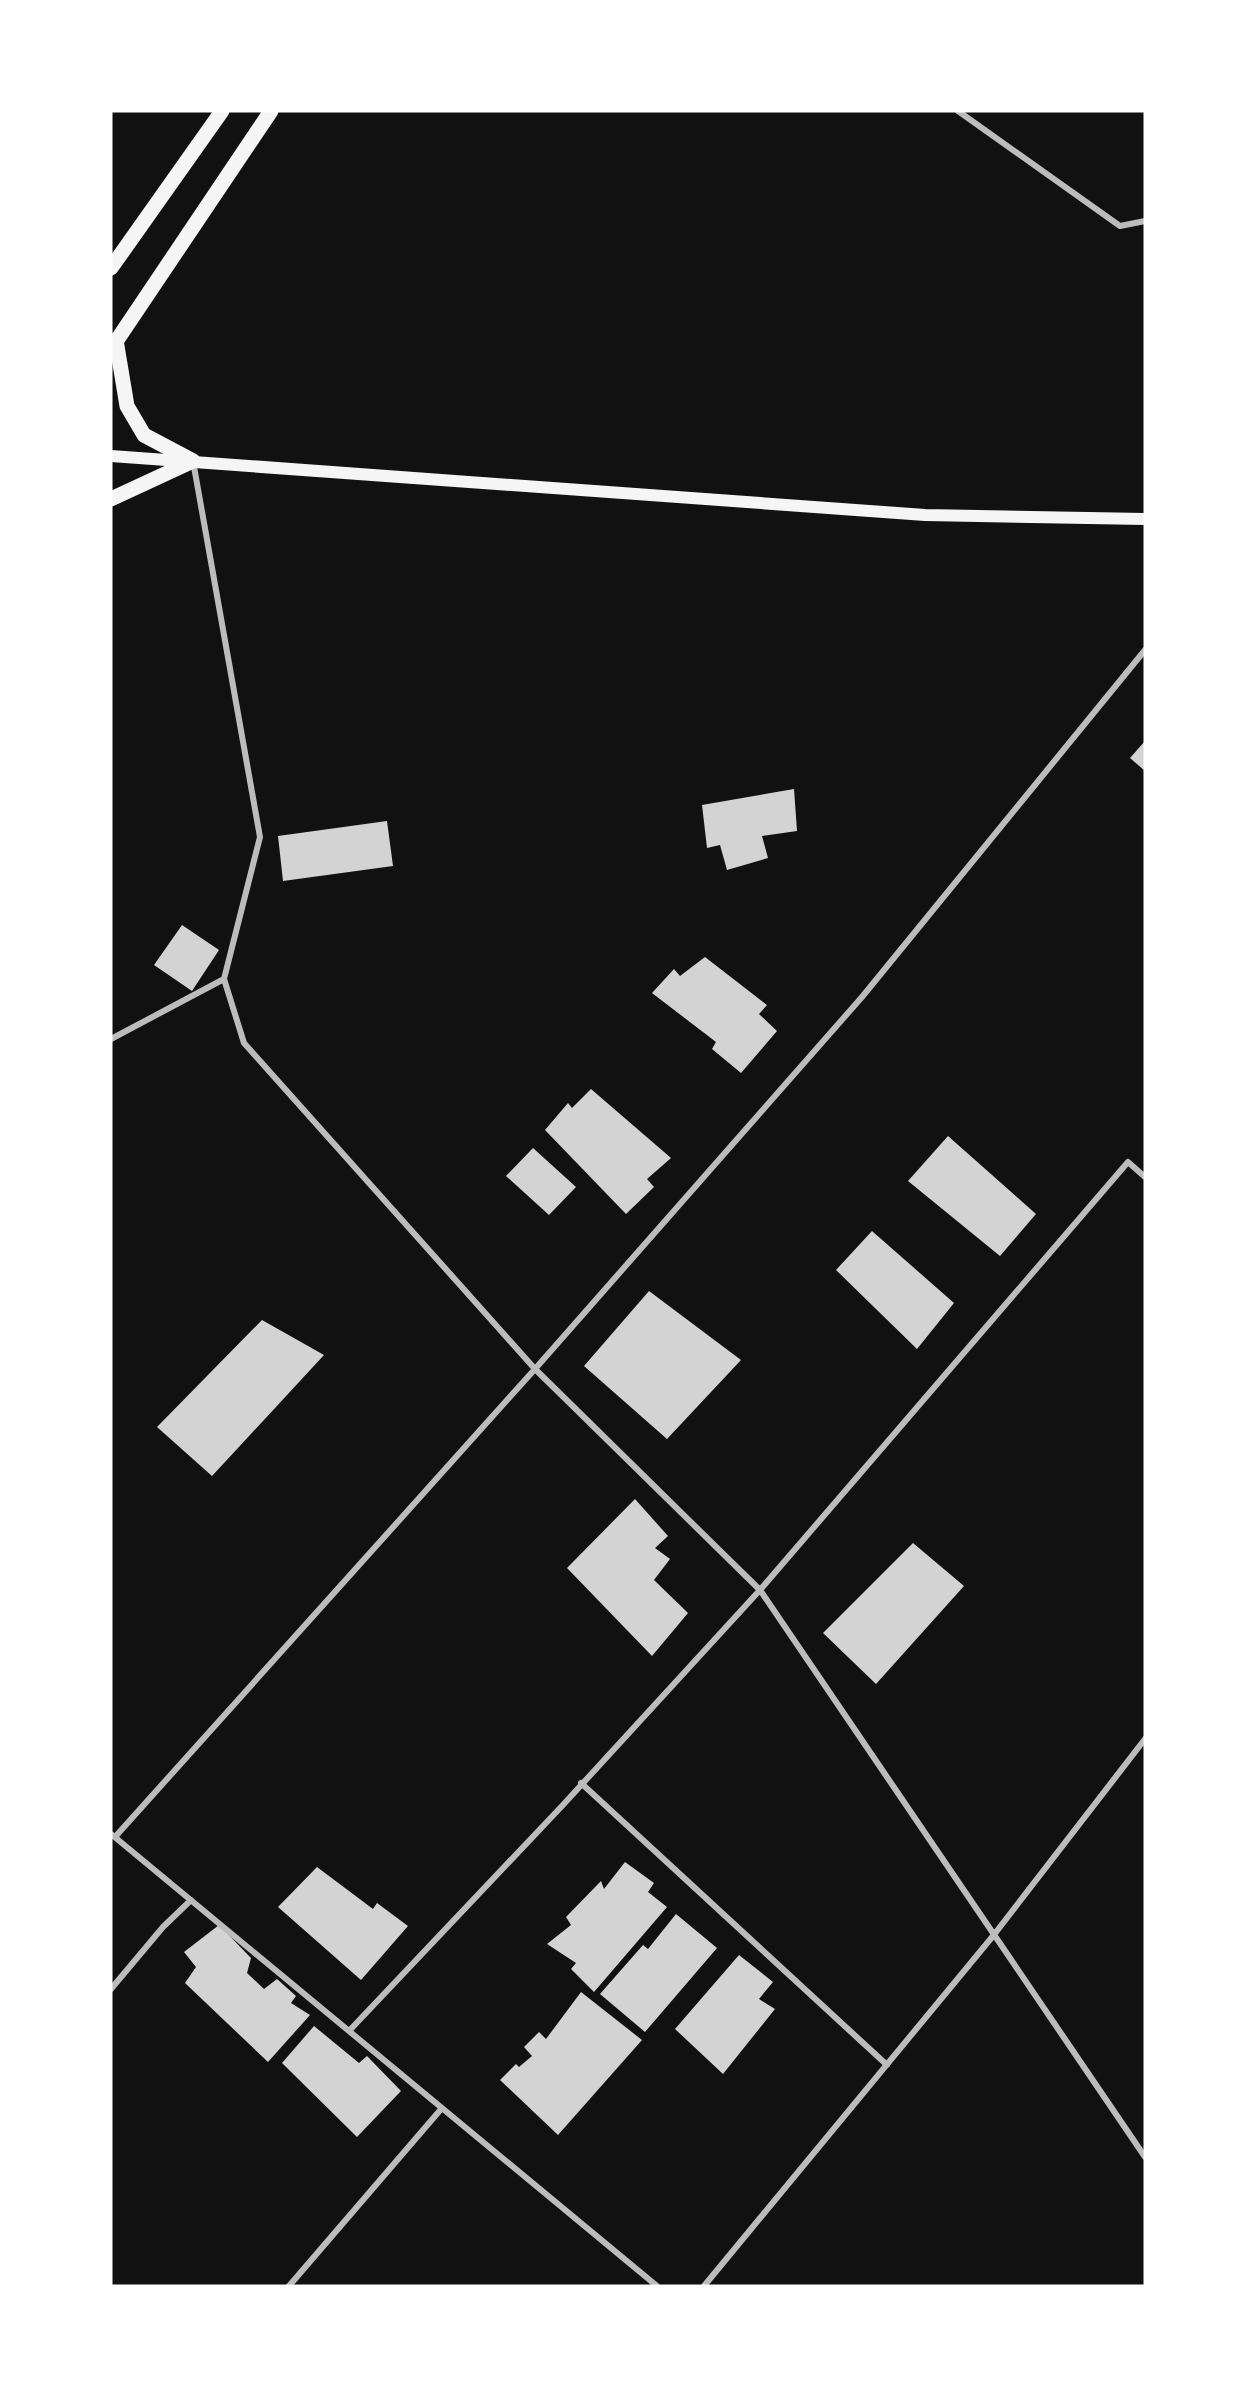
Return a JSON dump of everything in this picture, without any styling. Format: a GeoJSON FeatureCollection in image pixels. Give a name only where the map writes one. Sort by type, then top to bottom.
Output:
{"type":"FeatureCollection","features":[{"type":"Feature","properties":{"kind":"main road"},"geometry":{"type":"LineString","coordinates":[[111,268],[222,111]]}},
{"type":"Feature","properties":{"kind":"main road"},"geometry":{"type":"LineString","coordinates":[[193,461],[144,435],[127,406],[114,344],[271,111]]}},
{"type":"Feature","properties":{"kind":"main road"},"geometry":{"type":"LineString","coordinates":[[111,456],[925,515],[1145,519]]}},
{"type":"Feature","properties":{"kind":"main road"},"geometry":{"type":"LineString","coordinates":[[111,499],[193,461]]}},
{"type":"Feature","properties":{"kind":"street"},"geometry":{"type":"LineString","coordinates":[[958,111],[1120,226],[1145,221]]}},
{"type":"Feature","properties":{"kind":"street"},"geometry":{"type":"LineString","coordinates":[[193,461],[260,837],[224,979],[244,1043],[535,1369],[760,1590],[1145,2157]]}},
{"type":"Feature","properties":{"kind":"street"},"geometry":{"type":"LineString","coordinates":[[657,2286],[113,1835],[535,1369],[862,996],[1145,650]]}},
{"type":"Feature","properties":{"kind":"street"},"geometry":{"type":"LineString","coordinates":[[111,1039],[224,979]]}},
{"type":"Feature","properties":{"kind":"street"},"geometry":{"type":"LineString","coordinates":[[349,2031],[760,1590],[1128,1162],[1145,1177]]}},
{"type":"Feature","properties":{"kind":"street"},"geometry":{"type":"LineString","coordinates":[[704,2286],[993,1936],[1145,1739]]}},
{"type":"Feature","properties":{"kind":"street"},"geometry":{"type":"LineString","coordinates":[[581,1783],[887,2065]]}},
{"type":"Feature","properties":{"kind":"street"},"geometry":{"type":"LineString","coordinates":[[111,1989],[163,1927],[191,1900]]}},
{"type":"Feature","properties":{"kind":"street"},"geometry":{"type":"LineString","coordinates":[[289,2286],[442,2108]]}},
{"type":"Feature","properties":{"kind":"building"},"geometry":{"type":"Polygon","coordinates":[[[1145,741],[1145,771],[1130,758],[1145,741]]]}},
{"type":"Feature","properties":{"kind":"building"},"geometry":{"type":"Polygon","coordinates":[[[794,789],[797,831],[762,836],[768,858],[727,870],[720,845],[707,848],[702,805],[794,789]]]}},
{"type":"Feature","properties":{"kind":"building"},"geometry":{"type":"Polygon","coordinates":[[[387,821],[393,866],[283,881],[278,836],[387,821]]]}},
{"type":"Feature","properties":{"kind":"building"},"geometry":{"type":"Polygon","coordinates":[[[182,925],[219,950],[192,991],[154,965],[182,925]]]}},
{"type":"Feature","properties":{"kind":"building"},"geometry":{"type":"Polygon","coordinates":[[[705,957],[767,1005],[759,1014],[777,1031],[741,1073],[712,1049],[716,1042],[652,993],[674,969],[680,976],[705,957]]]}},
{"type":"Feature","properties":{"kind":"building"},"geometry":{"type":"Polygon","coordinates":[[[591,1089],[671,1158],[647,1179],[654,1187],[626,1214],[545,1130],[568,1103],[572,1108],[591,1089]]]}},
{"type":"Feature","properties":{"kind":"building"},"geometry":{"type":"Polygon","coordinates":[[[948,1136],[1036,1214],[1000,1256],[908,1181],[948,1136]]]}},
{"type":"Feature","properties":{"kind":"building"},"geometry":{"type":"Polygon","coordinates":[[[533,1148],[576,1187],[549,1215],[506,1176],[533,1148]]]}},
{"type":"Feature","properties":{"kind":"building"},"geometry":{"type":"Polygon","coordinates":[[[872,1231],[954,1303],[917,1349],[836,1270],[872,1231]]]}},
{"type":"Feature","properties":{"kind":"building"},"geometry":{"type":"Polygon","coordinates":[[[649,1291],[741,1360],[667,1439],[584,1366],[649,1291]]]}},
{"type":"Feature","properties":{"kind":"building"},"geometry":{"type":"Polygon","coordinates":[[[262,1320],[324,1355],[212,1476],[157,1427],[262,1320]]]}},
{"type":"Feature","properties":{"kind":"building"},"geometry":{"type":"Polygon","coordinates":[[[635,1499],[668,1536],[655,1548],[670,1559],[654,1580],[688,1613],[652,1656],[567,1568],[635,1499]]]}},
{"type":"Feature","properties":{"kind":"building"},"geometry":{"type":"Polygon","coordinates":[[[913,1543],[964,1586],[876,1684],[823,1633],[913,1543]]]}},
{"type":"Feature","properties":{"kind":"building"},"geometry":{"type":"Polygon","coordinates":[[[625,1862],[654,1883],[648,1892],[667,1907],[594,1992],[571,1969],[576,1963],[547,1944],[571,1925],[566,1917],[601,1881],[604,1889],[625,1862]]]}},
{"type":"Feature","properties":{"kind":"building"},"geometry":{"type":"Polygon","coordinates":[[[317,1867],[373,1909],[377,1903],[408,1926],[361,1980],[278,1907],[317,1867]]]}},
{"type":"Feature","properties":{"kind":"building"},"geometry":{"type":"Polygon","coordinates":[[[676,1914],[717,1948],[645,2032],[600,1994],[643,1945],[648,1949],[676,1914]]]}},
{"type":"Feature","properties":{"kind":"building"},"geometry":{"type":"Polygon","coordinates":[[[219,1925],[251,1958],[247,1973],[264,1989],[277,1979],[296,1996],[291,2003],[310,2015],[268,2062],[185,1983],[196,1967],[184,1952],[219,1925]]]}},
{"type":"Feature","properties":{"kind":"building"},"geometry":{"type":"Polygon","coordinates":[[[739,1955],[773,1982],[759,1999],[775,2009],[723,2074],[675,2029],[739,1955]]]}},
{"type":"Feature","properties":{"kind":"building"},"geometry":{"type":"Polygon","coordinates":[[[581,1992],[642,2040],[558,2135],[500,2080],[516,2064],[519,2067],[532,2056],[524,2047],[539,2032],[546,2039],[581,1992]]]}},
{"type":"Feature","properties":{"kind":"building"},"geometry":{"type":"Polygon","coordinates":[[[314,2026],[359,2063],[367,2056],[401,2091],[357,2137],[282,2063],[314,2026]]]}}]}
